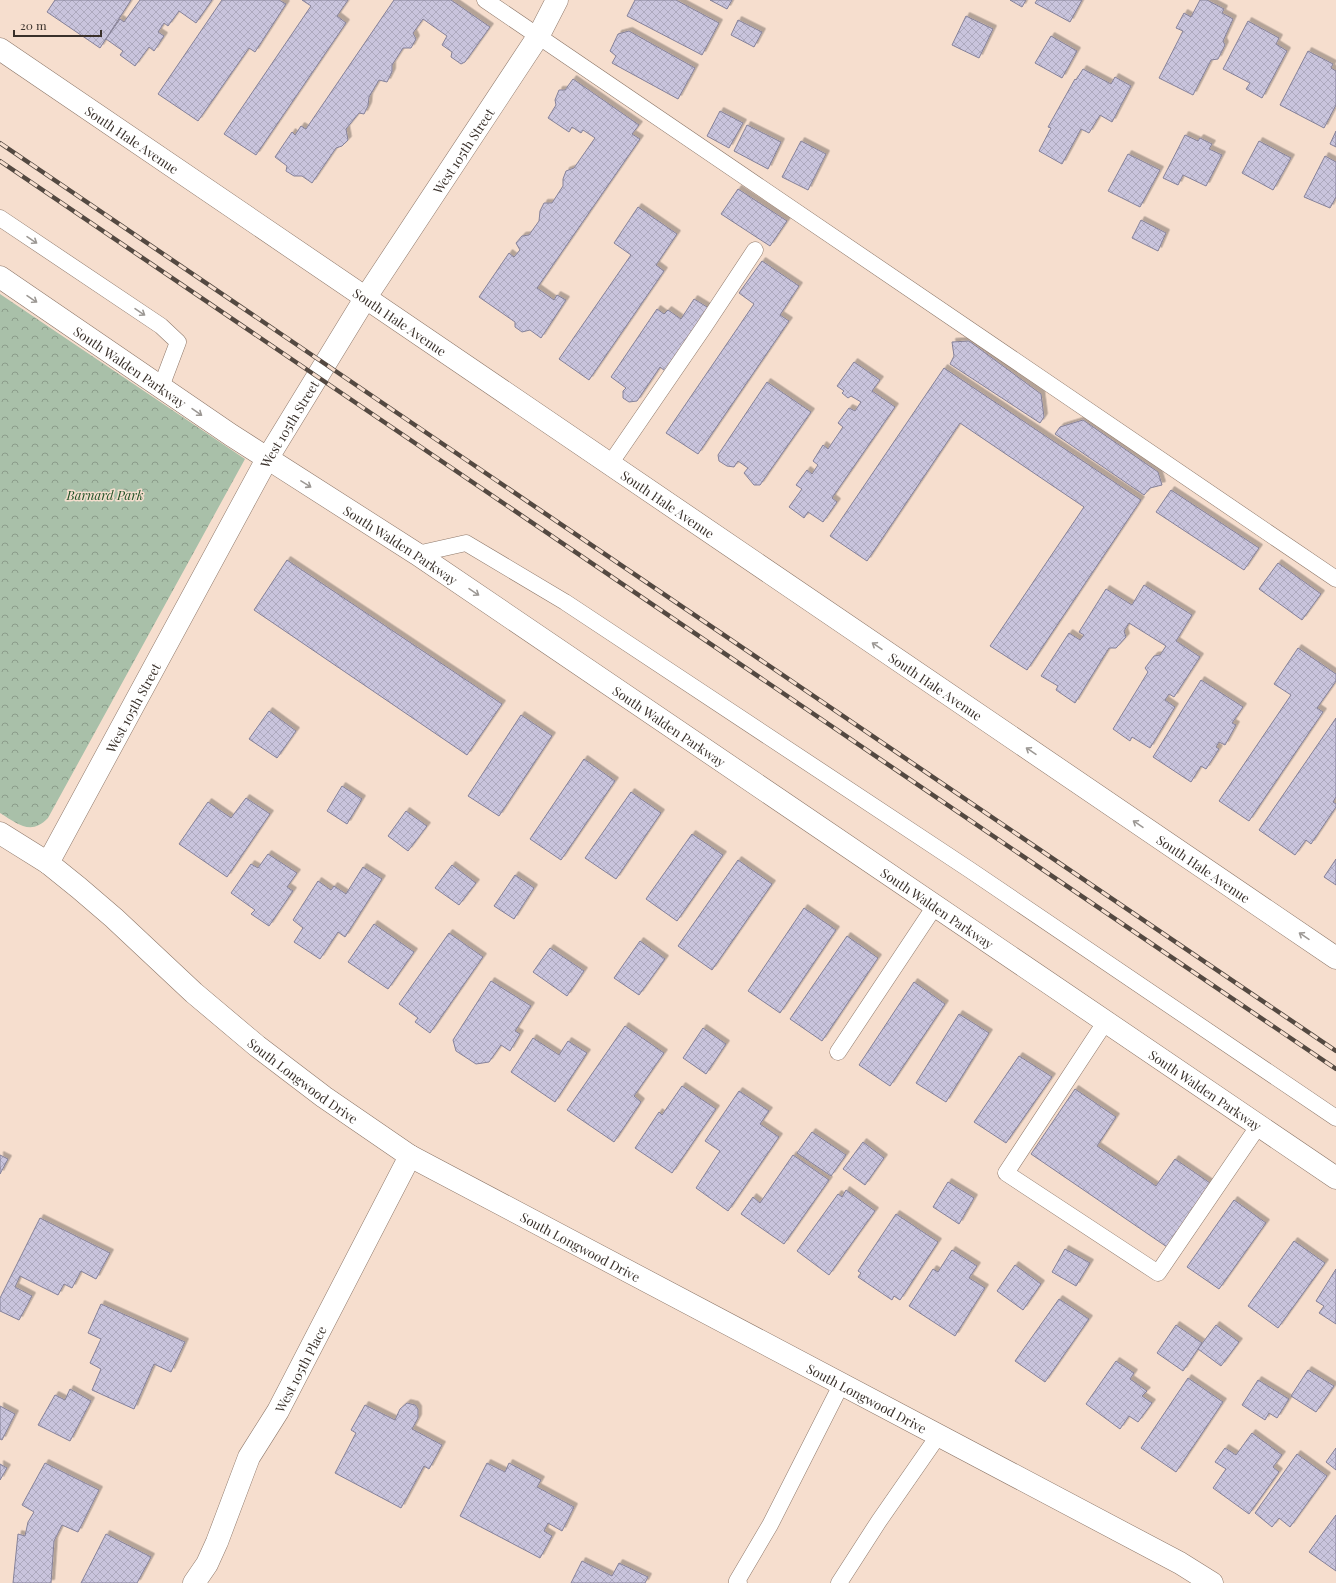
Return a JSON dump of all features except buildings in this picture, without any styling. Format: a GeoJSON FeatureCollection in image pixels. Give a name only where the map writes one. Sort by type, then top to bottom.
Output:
{"type":"FeatureCollection","features":[{"type":"Feature","properties":{"kind":"street","name":"West 105th Street"},"geometry":{"type":"LineString","coordinates":[[48,863],[267,459],[366,297],[539,35],[557,0]]}},
{"type":"Feature","properties":{"kind":"street","name":"South Hale Avenue"},"geometry":{"type":"LineString","coordinates":[[0,49],[1336,958]]}},
{"type":"Feature","properties":{"kind":"street","name":"South Walden Parkway"},"geometry":{"type":"LineString","coordinates":[[0,277],[267,459],[417,554],[1336,1178]]}},
{"type":"Feature","properties":{"kind":"street","name":"South Longwood Drive"},"geometry":{"type":"LineString","coordinates":[[0,833],[48,863],[114,918],[194,993],[257,1046],[324,1098],[410,1156],[1180,1564],[1212,1583]]}},
{"type":"Feature","properties":{"kind":"street","name":"West 105th Place"},"geometry":{"type":"LineString","coordinates":[[194,1583],[207,1564],[217,1542],[249,1458],[278,1412],[410,1156]]}},
{"type":"Feature","properties":{"kind":"lane"},"geometry":{"type":"LineString","coordinates":[[485,0],[539,35],[1336,579]]}},
{"type":"Feature","properties":{"kind":"lane"},"geometry":{"type":"LineString","coordinates":[[0,218],[161,326],[178,342],[161,387]]}},
{"type":"Feature","properties":{"kind":"lane"},"geometry":{"type":"LineString","coordinates":[[610,464],[696,340],[755,250]]}},
{"type":"Feature","properties":{"kind":"lane"},"geometry":{"type":"LineString","coordinates":[[417,554],[466,543],[565,602],[970,870],[1336,1118]]}},
{"type":"Feature","properties":{"kind":"lane"},"geometry":{"type":"LineString","coordinates":[[838,1052],[935,906]]}},
{"type":"Feature","properties":{"kind":"lane"},"geometry":{"type":"LineString","coordinates":[[1106,1022],[1006,1172],[1158,1273],[1259,1125]]}},
{"type":"Feature","properties":{"kind":"lane"},"geometry":{"type":"LineString","coordinates":[[739,1583],[737,1581],[770,1525],[841,1385]]}},
{"type":"Feature","properties":{"kind":"lane"},"geometry":{"type":"LineString","coordinates":[[839,1583],[879,1521],[938,1436]]}},
{"type":"Feature","properties":{"kind":"green space","name":"Barnard Park"},"geometry":{"type":"Polygon","coordinates":[[[0,294],[245,459],[48,818],[36,826],[30,827],[19,824],[0,813],[0,294]]]}},
{"type":"Feature","properties":{"kind":"railway"},"geometry":{"type":"LineString","coordinates":[[0,143],[1336,1051]]}},
{"type":"Feature","properties":{"kind":"railway"},"geometry":{"type":"LineString","coordinates":[[0,161],[1336,1069]]}}]}
